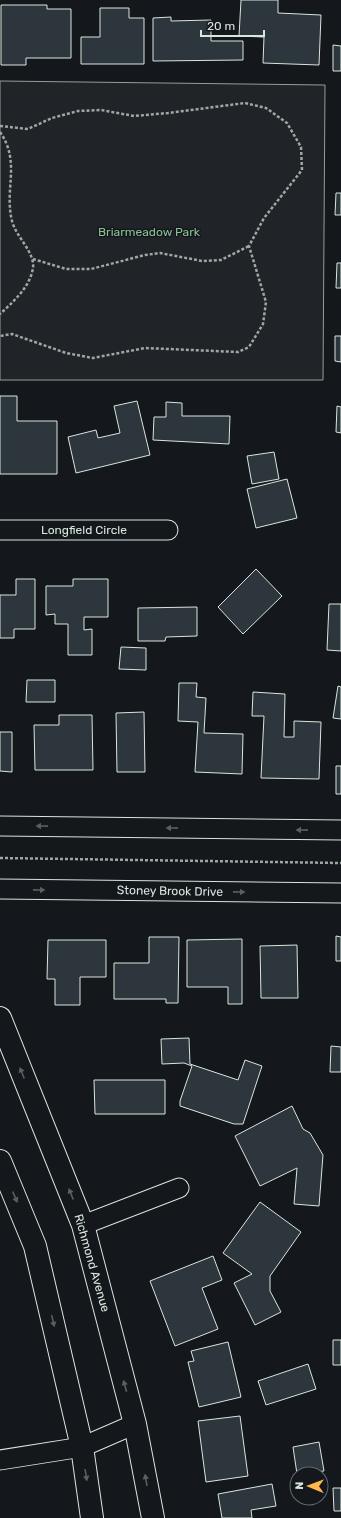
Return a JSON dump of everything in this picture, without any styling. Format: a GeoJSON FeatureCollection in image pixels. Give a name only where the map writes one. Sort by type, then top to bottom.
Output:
{"type":"FeatureCollection","features":[{"type":"Feature","properties":{"kind":"main road","name":"Richmond Avenue"},"geometry":{"type":"LineString","coordinates":[[0,1018],[83,1225],[135,1424],[153,1518]]}},
{"type":"Feature","properties":{"kind":"main road"},"geometry":{"type":"LineString","coordinates":[[0,1161],[35,1246],[82,1447],[92,1518]]}},
{"type":"Feature","properties":{"kind":"street","name":"Longfield Circle"},"geometry":{"type":"LineString","coordinates":[[0,530],[168,530]]}},
{"type":"Feature","properties":{"kind":"street"},"geometry":{"type":"LineString","coordinates":[[0,826],[341,830]]}},
{"type":"Feature","properties":{"kind":"street","name":"Stoney Brook Drive"},"geometry":{"type":"LineString","coordinates":[[0,889],[341,894]]}},
{"type":"Feature","properties":{"kind":"street"},"geometry":{"type":"LineString","coordinates":[[83,1225],[179,1188]]}},
{"type":"Feature","properties":{"kind":"street"},"geometry":{"type":"LineString","coordinates":[[0,1460],[82,1447],[135,1424]]}},
{"type":"Feature","properties":{"kind":"path"},"geometry":{"type":"LineString","coordinates":[[0,126],[28,129],[52,118],[78,111],[101,110],[134,116],[168,114],[244,103],[266,108],[287,123],[301,147],[302,170],[264,218],[249,246],[221,260],[202,261],[160,253],[145,254],[91,269],[66,269],[33,259]]}},
{"type":"Feature","properties":{"kind":"path"},"geometry":{"type":"LineString","coordinates":[[0,132],[12,158],[9,204],[12,223],[33,259],[30,280],[14,301],[0,314]]}},
{"type":"Feature","properties":{"kind":"path"},"geometry":{"type":"LineString","coordinates":[[0,336],[12,334],[66,353],[93,358],[145,348],[238,352],[249,347],[263,324],[266,302],[249,246]]}},
{"type":"Feature","properties":{"kind":"path"},"geometry":{"type":"LineString","coordinates":[[0,858],[341,863]]}},
{"type":"Feature","properties":{"kind":"green space","name":"Briarmeadow Park"},"geometry":{"type":"Polygon","coordinates":[[[0,81],[325,85],[323,380],[0,380],[0,81]]]}},
{"type":"Feature","properties":{"kind":"building"},"geometry":{"type":"Polygon","coordinates":[[[241,0],[278,0],[278,13],[321,15],[319,65],[263,63],[264,37],[239,36],[241,0]]]}},
{"type":"Feature","properties":{"kind":"building"},"geometry":{"type":"Polygon","coordinates":[[[1,5],[47,5],[47,9],[71,9],[71,58],[26,58],[26,65],[1,65],[1,5]]]}},
{"type":"Feature","properties":{"kind":"building"},"geometry":{"type":"Polygon","coordinates":[[[100,8],[129,8],[129,18],[144,18],[144,64],[81,64],[81,37],[100,37],[100,8]]]}},
{"type":"Feature","properties":{"kind":"building"},"geometry":{"type":"Polygon","coordinates":[[[171,17],[171,21],[211,20],[211,41],[243,41],[243,60],[153,61],[153,18],[171,17]]]}},
{"type":"Feature","properties":{"kind":"building"},"geometry":{"type":"Polygon","coordinates":[[[333,45],[341,46],[341,71],[333,71],[333,45]]]}},
{"type":"Feature","properties":{"kind":"building"},"geometry":{"type":"Polygon","coordinates":[[[336,193],[341,193],[341,215],[335,215],[336,193]]]}},
{"type":"Feature","properties":{"kind":"building"},"geometry":{"type":"Polygon","coordinates":[[[337,263],[341,263],[341,288],[336,288],[337,263]]]}},
{"type":"Feature","properties":{"kind":"building"},"geometry":{"type":"Polygon","coordinates":[[[335,336],[341,336],[341,362],[335,361],[335,336]]]}},
{"type":"Feature","properties":{"kind":"building"},"geometry":{"type":"Polygon","coordinates":[[[0,396],[17,396],[17,421],[57,421],[57,474],[0,474],[0,396]]]}},
{"type":"Feature","properties":{"kind":"building"},"geometry":{"type":"Polygon","coordinates":[[[137,401],[150,455],[76,473],[68,437],[96,430],[98,438],[120,433],[114,406],[137,401]]]}},
{"type":"Feature","properties":{"kind":"building"},"geometry":{"type":"Polygon","coordinates":[[[166,402],[182,403],[182,416],[230,416],[229,444],[153,440],[154,417],[166,417],[166,402]]]}},
{"type":"Feature","properties":{"kind":"building"},"geometry":{"type":"Polygon","coordinates":[[[337,406],[341,407],[341,433],[336,432],[337,406]]]}},
{"type":"Feature","properties":{"kind":"building"},"geometry":{"type":"Polygon","coordinates":[[[274,452],[279,479],[252,484],[247,456],[274,452]]]}},
{"type":"Feature","properties":{"kind":"building"},"geometry":{"type":"Polygon","coordinates":[[[287,479],[297,518],[256,528],[247,489],[287,479]]]}},
{"type":"Feature","properties":{"kind":"building"},"geometry":{"type":"Polygon","coordinates":[[[256,569],[282,596],[243,634],[218,607],[256,569]]]}},
{"type":"Feature","properties":{"kind":"building"},"geometry":{"type":"Polygon","coordinates":[[[16,579],[35,579],[35,629],[14,629],[14,638],[0,638],[0,595],[16,595],[16,579]]]}},
{"type":"Feature","properties":{"kind":"building"},"geometry":{"type":"Polygon","coordinates":[[[73,579],[108,579],[108,617],[84,617],[84,630],[92,629],[92,655],[68,655],[68,624],[55,624],[55,614],[46,615],[46,586],[73,586],[73,579]]]}},
{"type":"Feature","properties":{"kind":"building"},"geometry":{"type":"Polygon","coordinates":[[[329,604],[341,604],[341,651],[327,650],[329,604]]]}},
{"type":"Feature","properties":{"kind":"building"},"geometry":{"type":"Polygon","coordinates":[[[197,607],[197,636],[166,637],[165,641],[138,641],[138,608],[197,607]]]}},
{"type":"Feature","properties":{"kind":"building"},"geometry":{"type":"Polygon","coordinates":[[[121,647],[146,648],[146,670],[119,669],[121,647]]]}},
{"type":"Feature","properties":{"kind":"building"},"geometry":{"type":"Polygon","coordinates":[[[27,680],[55,680],[55,702],[26,702],[27,680]]]}},
{"type":"Feature","properties":{"kind":"building"},"geometry":{"type":"Polygon","coordinates":[[[179,683],[197,683],[196,697],[206,698],[204,733],[243,734],[242,774],[195,772],[198,722],[178,721],[179,683]]]}},
{"type":"Feature","properties":{"kind":"building"},"geometry":{"type":"Polygon","coordinates":[[[338,686],[341,687],[341,719],[333,718],[338,686]]]}},
{"type":"Feature","properties":{"kind":"building"},"geometry":{"type":"Polygon","coordinates":[[[253,692],[285,694],[284,737],[294,737],[294,721],[321,722],[319,779],[261,778],[264,716],[252,716],[253,692]]]}},
{"type":"Feature","properties":{"kind":"building"},"geometry":{"type":"Polygon","coordinates":[[[144,712],[145,772],[117,772],[116,713],[144,712]]]}},
{"type":"Feature","properties":{"kind":"building"},"geometry":{"type":"Polygon","coordinates":[[[59,715],[92,715],[93,770],[35,770],[34,725],[59,725],[59,715]]]}},
{"type":"Feature","properties":{"kind":"building"},"geometry":{"type":"Polygon","coordinates":[[[0,732],[12,732],[12,772],[0,771],[0,732]]]}},
{"type":"Feature","properties":{"kind":"building"},"geometry":{"type":"Polygon","coordinates":[[[336,766],[341,766],[341,794],[336,794],[336,766]]]}},
{"type":"Feature","properties":{"kind":"building"},"geometry":{"type":"Polygon","coordinates":[[[336,936],[341,937],[341,961],[336,961],[336,936]]]}},
{"type":"Feature","properties":{"kind":"building"},"geometry":{"type":"Polygon","coordinates":[[[149,937],[179,937],[178,1003],[166,1003],[166,999],[114,999],[114,963],[149,963],[149,937]]]}},
{"type":"Feature","properties":{"kind":"building"},"geometry":{"type":"Polygon","coordinates":[[[242,939],[242,1004],[228,1004],[228,987],[187,987],[187,940],[242,939]]]}},
{"type":"Feature","properties":{"kind":"building"},"geometry":{"type":"Polygon","coordinates":[[[48,940],[106,940],[106,977],[80,977],[80,1005],[55,1005],[55,979],[47,979],[48,940]]]}},
{"type":"Feature","properties":{"kind":"building"},"geometry":{"type":"Polygon","coordinates":[[[297,945],[298,998],[261,998],[260,946],[297,945]]]}},
{"type":"Feature","properties":{"kind":"building"},"geometry":{"type":"Polygon","coordinates":[[[189,1038],[190,1064],[238,1080],[245,1060],[262,1066],[243,1124],[234,1124],[180,1106],[180,1101],[192,1066],[184,1063],[162,1064],[161,1039],[189,1038]]]}},
{"type":"Feature","properties":{"kind":"building"},"geometry":{"type":"Polygon","coordinates":[[[331,1046],[341,1047],[341,1072],[330,1072],[331,1046]]]}},
{"type":"Feature","properties":{"kind":"building"},"geometry":{"type":"Polygon","coordinates":[[[94,1080],[165,1080],[165,1114],[95,1114],[94,1080]]]}},
{"type":"Feature","properties":{"kind":"building"},"geometry":{"type":"Polygon","coordinates":[[[292,1106],[303,1129],[310,1133],[323,1155],[319,1206],[294,1204],[297,1168],[260,1186],[235,1136],[292,1106]]]}},
{"type":"Feature","properties":{"kind":"building"},"geometry":{"type":"Polygon","coordinates":[[[260,1202],[301,1232],[270,1276],[270,1291],[281,1312],[255,1325],[234,1283],[252,1274],[223,1253],[260,1202]]]}},
{"type":"Feature","properties":{"kind":"building"},"geometry":{"type":"Polygon","coordinates":[[[213,1256],[222,1280],[202,1288],[218,1329],[175,1346],[150,1281],[213,1256]]]}},
{"type":"Feature","properties":{"kind":"building"},"geometry":{"type":"Polygon","coordinates":[[[333,1340],[341,1340],[341,1365],[333,1365],[333,1340]]]}},
{"type":"Feature","properties":{"kind":"building"},"geometry":{"type":"Polygon","coordinates":[[[228,1342],[241,1397],[199,1407],[188,1362],[194,1361],[191,1351],[228,1342]]]}},
{"type":"Feature","properties":{"kind":"building"},"geometry":{"type":"Polygon","coordinates":[[[308,1364],[316,1389],[266,1405],[258,1381],[308,1364]]]}},
{"type":"Feature","properties":{"kind":"building"},"geometry":{"type":"Polygon","coordinates":[[[240,1416],[248,1476],[206,1482],[198,1421],[240,1416]]]}},
{"type":"Feature","properties":{"kind":"building"},"geometry":{"type":"Polygon","coordinates":[[[319,1442],[323,1466],[296,1466],[293,1447],[319,1442]]]}},
{"type":"Feature","properties":{"kind":"building"},"geometry":{"type":"Polygon","coordinates":[[[272,1484],[276,1506],[251,1510],[252,1518],[222,1518],[218,1494],[272,1484]]]}},
{"type":"Feature","properties":{"kind":"building"},"geometry":{"type":"Polygon","coordinates":[[[333,1488],[341,1488],[341,1511],[334,1511],[333,1488]]]}}]}
